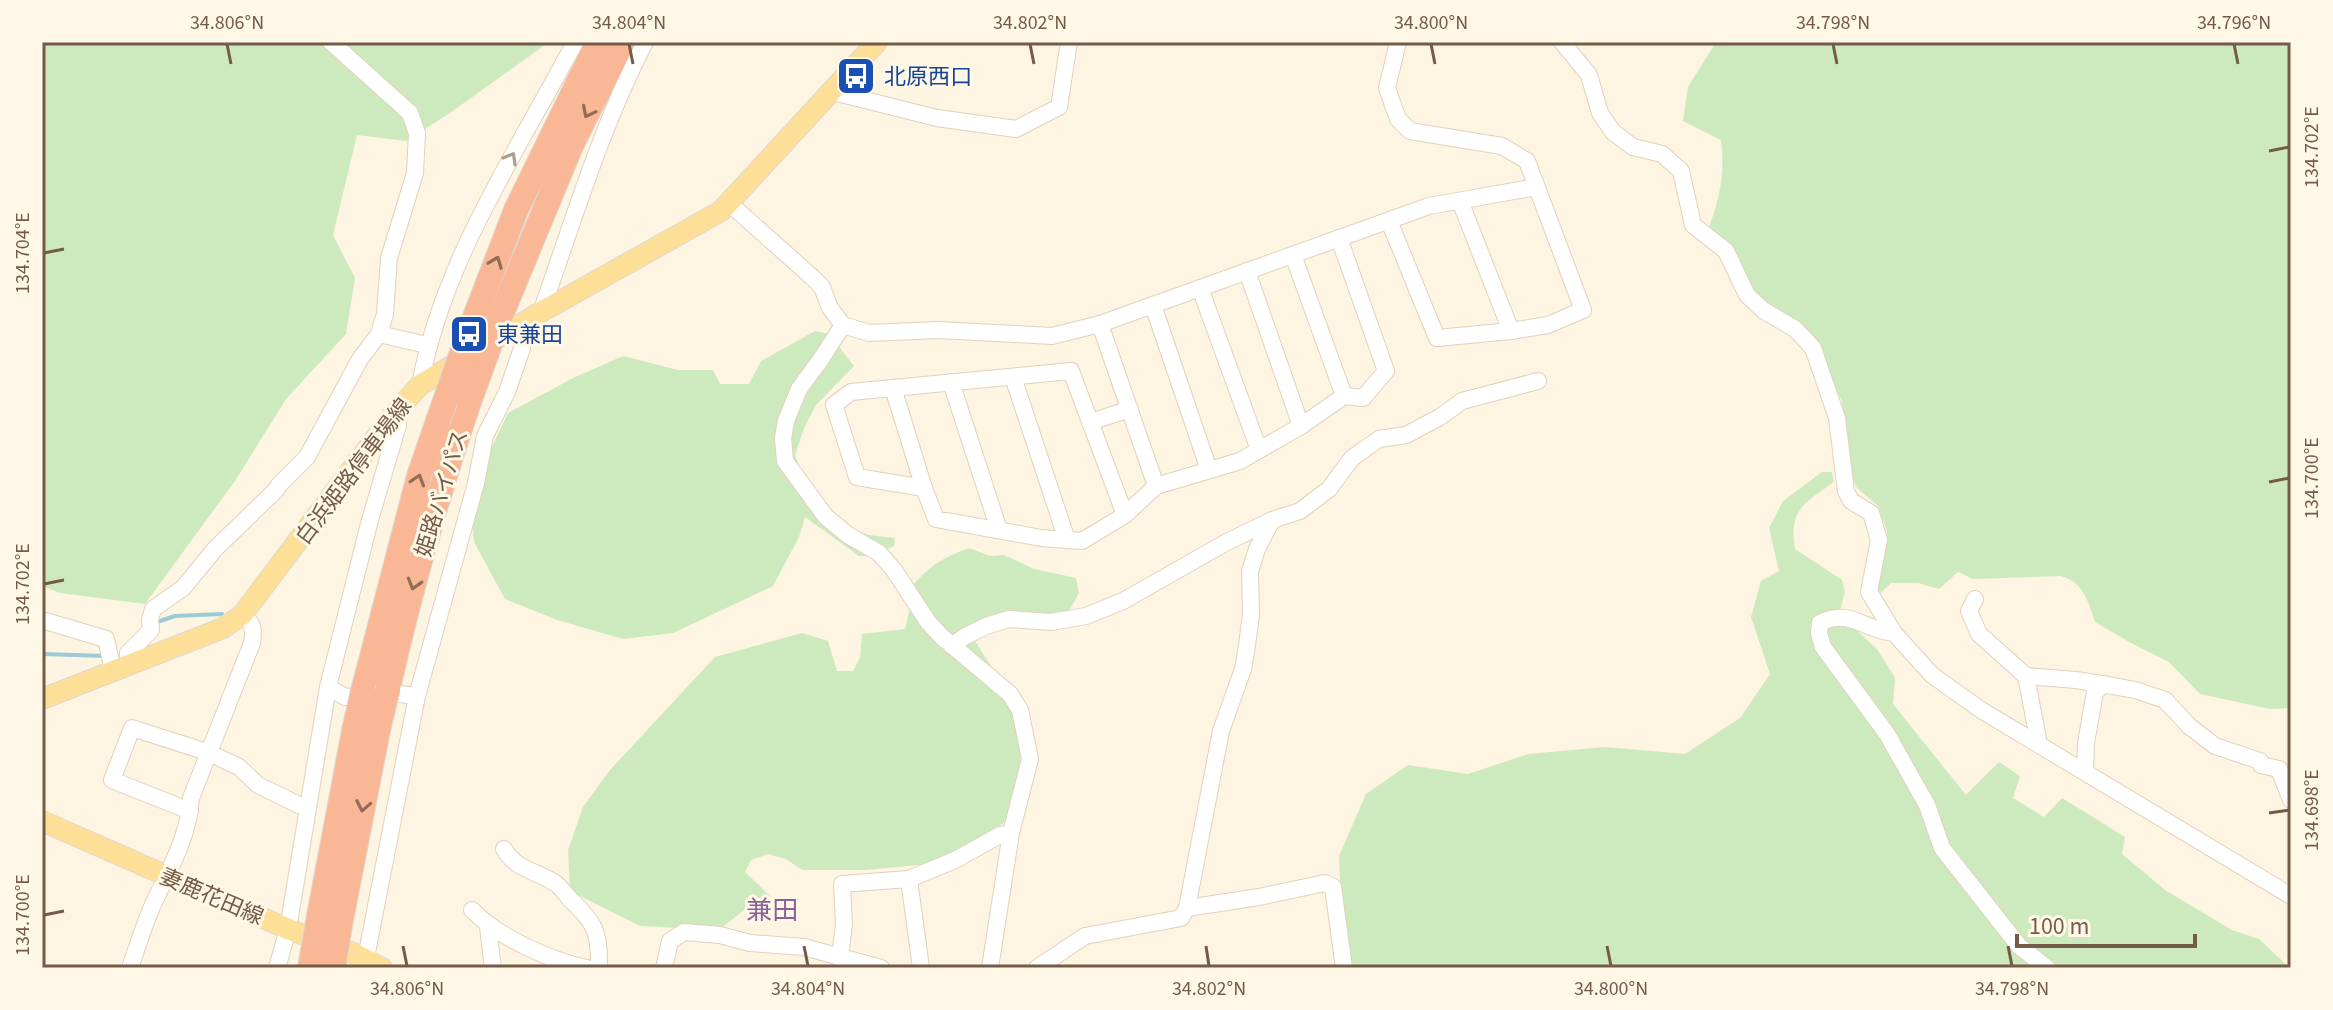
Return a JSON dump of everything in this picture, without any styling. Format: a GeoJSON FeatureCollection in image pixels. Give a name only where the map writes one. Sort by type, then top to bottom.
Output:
{"type":"FeatureCollection","features":[{"type":"Feature","properties":{"kind":"highway","name":"姫路バイパス"},"geometry":{"type":"LineString","coordinates":[[310,968],[330,921],[366,730],[363,691],[419,476],[516,210],[598,42]]}},
{"type":"Feature","properties":{"kind":"highway","name":"姫路バイパス"},"geometry":{"type":"LineString","coordinates":[[366,730],[388,688],[445,471],[469,402],[511,322],[571,146],[623,42]]}},
{"type":"Feature","properties":{"kind":"highway","name":"姫路バイパス"},"geometry":{"type":"LineString","coordinates":[[330,921],[333,968]]}},
{"type":"Feature","properties":{"kind":"main road","name":"白浜姫路停車場線"},"geometry":{"type":"LineString","coordinates":[[42,699],[116,662],[223,628],[242,615],[392,416],[420,385],[511,322],[541,312],[721,211],[877,42]]}},
{"type":"Feature","properties":{"kind":"main road","name":"妻鹿花田線"},"geometry":{"type":"LineString","coordinates":[[42,821],[288,929],[353,953],[370,966]]}},
{"type":"Feature","properties":{"kind":"street"},"geometry":{"type":"LineString","coordinates":[[42,620],[106,639],[116,662],[128,653],[151,625],[153,609],[183,588],[215,549],[307,457],[360,359],[379,334],[388,293],[389,258],[415,173],[417,133],[410,113],[331,42]]}},
{"type":"Feature","properties":{"kind":"street"},"geometry":{"type":"LineString","coordinates":[[420,385],[427,345],[458,265],[488,200],[575,42]]}},
{"type":"Feature","properties":{"kind":"street"},"geometry":{"type":"LineString","coordinates":[[541,312],[592,165],[645,42]]}},
{"type":"Feature","properties":{"kind":"street"},"geometry":{"type":"LineString","coordinates":[[833,92],[937,118],[1016,129],[1059,107],[1069,42]]}},
{"type":"Feature","properties":{"kind":"street"},"geometry":{"type":"LineString","coordinates":[[1389,221],[1437,338],[1548,325],[1583,310],[1527,161],[1502,146],[1410,131],[1398,119],[1387,88],[1398,42]]}},
{"type":"Feature","properties":{"kind":"street"},"geometry":{"type":"LineString","coordinates":[[1562,42],[1589,75],[1600,113],[1613,132],[1633,147],[1662,154],[1681,171],[1693,225],[1726,251],[1747,295],[1763,310],[1795,329],[1813,348],[1837,418],[1846,491],[1851,501],[1871,513],[1879,540],[1869,592],[1894,633],[1932,675],[1981,710],[2291,896]]}},
{"type":"Feature","properties":{"kind":"street"},"geometry":{"type":"LineString","coordinates":[[729,203],[822,287],[830,308],[843,325],[869,333],[939,330],[1052,336],[1100,324],[1429,206],[1537,187]]}},
{"type":"Feature","properties":{"kind":"street"},"geometry":{"type":"LineString","coordinates":[[1460,201],[1511,331]]}},
{"type":"Feature","properties":{"kind":"street"},"geometry":{"type":"LineString","coordinates":[[893,388],[936,519],[1082,541],[1125,515],[1156,486],[1240,461],[1301,426],[1344,396],[1363,398],[1386,371],[1339,238]]}},
{"type":"Feature","properties":{"kind":"street"},"geometry":{"type":"LineString","coordinates":[[1293,255],[1344,396]]}},
{"type":"Feature","properties":{"kind":"street"},"geometry":{"type":"LineString","coordinates":[[1247,271],[1301,426]]}},
{"type":"Feature","properties":{"kind":"street"},"geometry":{"type":"LineString","coordinates":[[1200,288],[1259,450]]}},
{"type":"Feature","properties":{"kind":"street"},"geometry":{"type":"LineString","coordinates":[[1153,305],[1209,470]]}},
{"type":"Feature","properties":{"kind":"street"},"geometry":{"type":"LineString","coordinates":[[370,966],[417,696],[476,483],[485,436],[507,392],[522,348],[511,322]]}},
{"type":"Feature","properties":{"kind":"street"},"geometry":{"type":"LineString","coordinates":[[1100,324],[1156,486]]}},
{"type":"Feature","properties":{"kind":"street"},"geometry":{"type":"LineString","coordinates":[[843,325],[799,389],[786,421],[783,438],[785,461],[826,517],[848,535],[879,553],[928,622],[1010,694],[1020,710],[1030,759],[1011,833],[990,968]]}},
{"type":"Feature","properties":{"kind":"street"},"geometry":{"type":"LineString","coordinates":[[379,334],[427,345]]}},
{"type":"Feature","properties":{"kind":"street"},"geometry":{"type":"LineString","coordinates":[[924,488],[857,477],[834,405],[851,392],[1071,371],[1125,515]]}},
{"type":"Feature","properties":{"kind":"street"},"geometry":{"type":"LineString","coordinates":[[1013,377],[1067,540]]}},
{"type":"Feature","properties":{"kind":"street"},"geometry":{"type":"LineString","coordinates":[[952,646],[986,626],[1009,619],[1051,622],[1086,616],[1123,601],[1225,543],[1272,520],[1300,511],[1329,489],[1352,458],[1379,439],[1406,435],[1462,401],[1538,381]]}},
{"type":"Feature","properties":{"kind":"street"},"geometry":{"type":"LineString","coordinates":[[951,382],[999,530]]}},
{"type":"Feature","properties":{"kind":"street"},"geometry":{"type":"LineString","coordinates":[[1090,422],[1130,409]]}},
{"type":"Feature","properties":{"kind":"street"},"geometry":{"type":"LineString","coordinates":[[277,968],[288,929],[328,687],[370,520],[398,425],[392,416]]}},
{"type":"Feature","properties":{"kind":"street"},"geometry":{"type":"LineString","coordinates":[[1037,968],[1085,936],[1181,918],[1187,908],[1221,731],[1243,669],[1251,615],[1250,571],[1272,520]]}},
{"type":"Feature","properties":{"kind":"street"},"geometry":{"type":"LineString","coordinates":[[1975,599],[1969,611],[1979,634],[2026,676],[2104,684],[2165,700],[2189,726],[2215,746],[2279,769],[2291,800]]}},
{"type":"Feature","properties":{"kind":"street"},"geometry":{"type":"LineString","coordinates":[[130,968],[184,835],[191,798],[207,752],[252,643],[254,630],[251,621],[242,615]]}},
{"type":"Feature","properties":{"kind":"street"},"geometry":{"type":"LineString","coordinates":[[1894,633],[1835,616],[1820,623],[1819,633],[1823,647],[1887,734],[1927,805],[1942,848],[2019,946],[2047,968]]}},
{"type":"Feature","properties":{"kind":"street"},"geometry":{"type":"LineString","coordinates":[[2026,676],[2039,744]]}},
{"type":"Feature","properties":{"kind":"street"},"geometry":{"type":"LineString","coordinates":[[2085,772],[2086,743],[2095,692],[2104,684]]}},
{"type":"Feature","properties":{"kind":"street"},"geometry":{"type":"LineString","coordinates":[[328,687],[345,697],[417,696]]}},
{"type":"Feature","properties":{"kind":"street"},"geometry":{"type":"LineString","coordinates":[[190,811],[112,780],[132,728],[207,752],[239,767],[258,785],[307,809]]}},
{"type":"Feature","properties":{"kind":"street"},"geometry":{"type":"LineString","coordinates":[[840,958],[844,924],[842,884],[909,879],[955,860],[1000,835],[1011,833]]}},
{"type":"Feature","properties":{"kind":"street"},"geometry":{"type":"LineString","coordinates":[[504,849],[518,864],[557,883],[590,918],[600,950],[599,968]]}},
{"type":"Feature","properties":{"kind":"street"},"geometry":{"type":"LineString","coordinates":[[909,879],[921,968]]}},
{"type":"Feature","properties":{"kind":"street"},"geometry":{"type":"LineString","coordinates":[[1187,908],[1325,883],[1333,887],[1344,968]]}},
{"type":"Feature","properties":{"kind":"street"},"geometry":{"type":"LineString","coordinates":[[472,910],[488,927],[564,964],[587,968]]}},
{"type":"Feature","properties":{"kind":"street"},"geometry":{"type":"LineString","coordinates":[[488,927],[493,968]]}},
{"type":"Feature","properties":{"kind":"street"},"geometry":{"type":"LineString","coordinates":[[664,968],[670,941],[684,932],[720,935],[750,943],[804,947],[881,968]]}},
{"type":"Feature","properties":{"kind":"green space"},"geometry":{"type":"Polygon","coordinates":[[[42,42],[549,42],[406,141],[357,135],[333,235],[355,278],[346,334],[286,399],[235,481],[145,604],[60,593],[42,586],[42,42]]]}},
{"type":"Feature","properties":{"kind":"green space"},"geometry":{"type":"Polygon","coordinates":[[[1716,42],[2291,42],[2291,708],[2270,709],[2200,694],[2169,662],[2095,622],[2080,588],[2061,576],[1973,579],[1958,572],[1939,589],[1918,583],[1891,583],[1878,596],[1875,585],[1885,556],[1887,531],[1878,506],[1857,488],[1847,465],[1842,401],[1830,377],[1751,292],[1708,230],[1720,186],[1721,140],[1683,121],[1688,87],[1716,42]]]}},
{"type":"Feature","properties":{"kind":"green space"},"geometry":{"type":"Polygon","coordinates":[[[815,331],[829,334],[854,366],[816,405],[795,455],[803,475],[845,525],[868,535],[895,538],[894,546],[874,556],[859,556],[805,517],[799,537],[773,586],[673,633],[623,639],[557,620],[505,599],[474,542],[472,520],[481,470],[508,413],[573,378],[623,356],[678,370],[713,370],[720,384],[749,384],[761,361],[815,331]]]}},
{"type":"Feature","properties":{"kind":"green space"},"geometry":{"type":"Polygon","coordinates":[[[1822,472],[1832,472],[1834,482],[1801,508],[1794,524],[1795,549],[1842,580],[1845,592],[1837,621],[1855,629],[1877,649],[1895,678],[1893,704],[1966,795],[1999,762],[2020,776],[2013,798],[2044,817],[2062,798],[2125,837],[2122,854],[2165,890],[2232,930],[2259,939],[2290,968],[1350,968],[1343,958],[1339,856],[1366,794],[1408,765],[1468,774],[1528,754],[1605,747],[1685,754],[1740,718],[1770,674],[1751,617],[1761,581],[1779,571],[1769,528],[1783,501],[1822,472]]]}},
{"type":"Feature","properties":{"kind":"green space"},"geometry":{"type":"Polygon","coordinates":[[[969,548],[990,556],[1004,555],[1034,569],[1076,578],[1079,593],[1066,616],[972,627],[975,641],[1007,691],[1022,730],[1019,780],[1004,823],[965,850],[928,864],[867,870],[802,870],[786,859],[768,854],[751,860],[745,872],[771,897],[744,910],[719,930],[640,926],[570,891],[568,850],[583,807],[610,770],[715,657],[802,633],[828,641],[837,671],[853,671],[860,658],[862,634],[905,629],[910,608],[903,596],[932,567],[969,548]]]}},
{"type":"Feature","properties":{"kind":"waterway"},"geometry":{"type":"LineString","coordinates":[[154,623],[175,616],[222,614]]}},
{"type":"Feature","properties":{"kind":"waterway"},"geometry":{"type":"LineString","coordinates":[[42,654],[107,656]]}},
{"type":"Feature","properties":{"kind":"place","name":"北原西口"},"geometry":{"type":"Point","coordinates":[856,76]}},
{"type":"Feature","properties":{"kind":"place","name":"東兼田"},"geometry":{"type":"Point","coordinates":[469,334]}},
{"type":"Feature","properties":{"kind":"district","name":"兼田"},"geometry":{"type":"Point","coordinates":[772,910]}}]}
